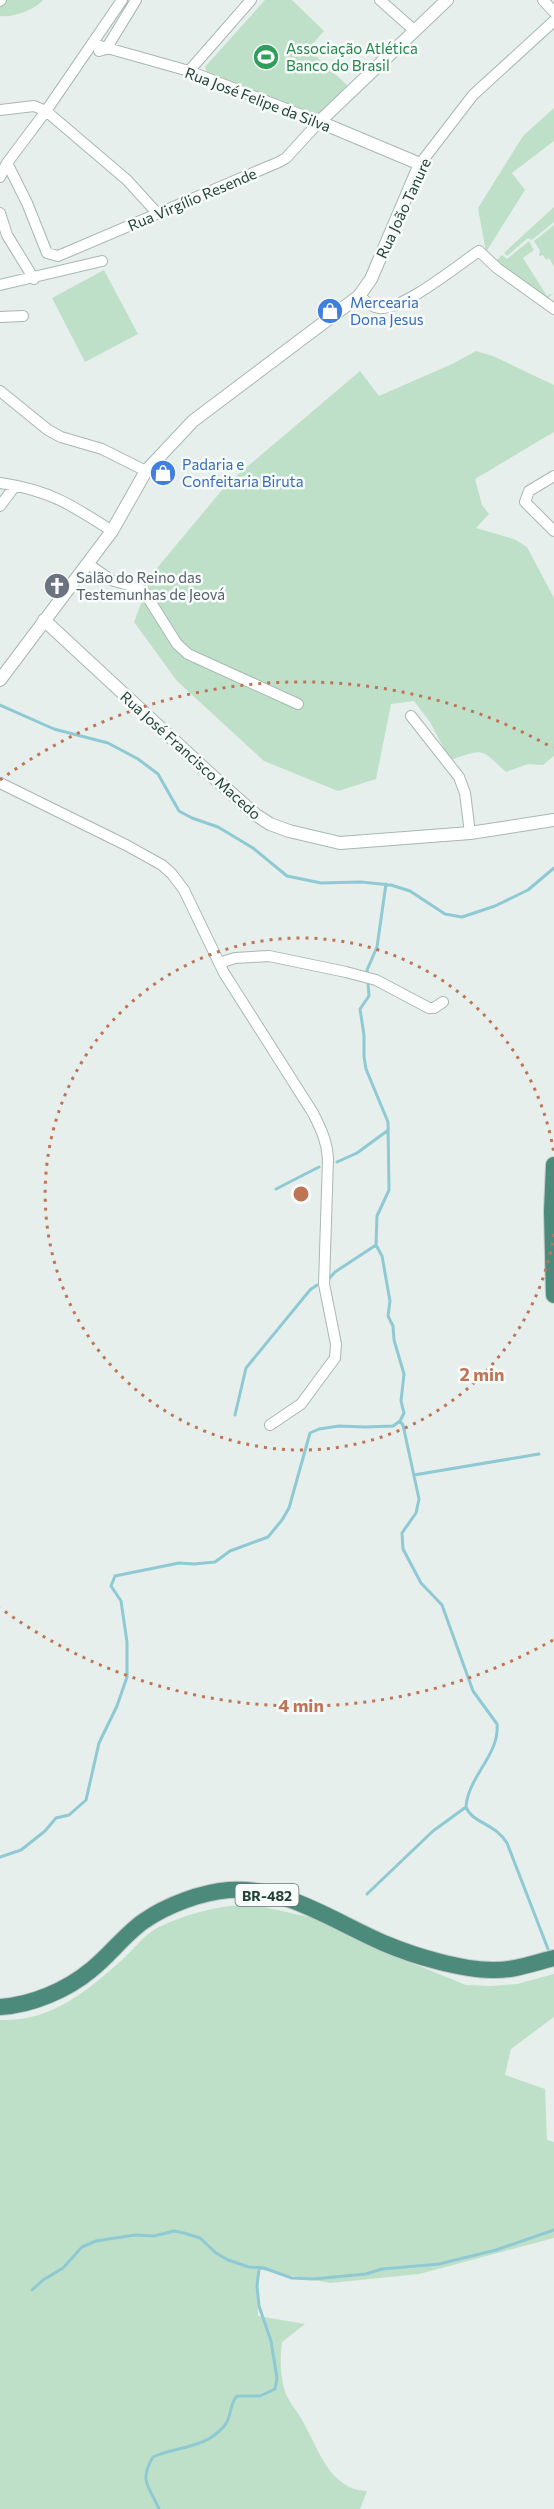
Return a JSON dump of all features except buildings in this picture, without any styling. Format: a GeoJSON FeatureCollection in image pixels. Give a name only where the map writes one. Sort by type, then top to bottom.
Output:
{"type":"FeatureCollection","features":[{"type":"Feature","properties":{"kind":"highway"},"geometry":{"type":"LineString","coordinates":[[554,1165],[552,1210],[554,1295]]}},
{"type":"Feature","properties":{"kind":"highway","name":"BR-482"},"geometry":{"type":"LineString","coordinates":[[0,2007],[29,2001],[61,1990],[91,1971],[144,1921],[211,1891],[232,1890],[282,1898],[324,1913],[396,1948],[474,1969],[502,1970],[554,1958]]}},
{"type":"Feature","properties":{"kind":"street"},"geometry":{"type":"LineString","coordinates":[[0,177],[7,163],[85,56],[122,0]]}},
{"type":"Feature","properties":{"kind":"street"},"geometry":{"type":"LineString","coordinates":[[85,56],[106,49],[136,0]]}},
{"type":"Feature","properties":{"kind":"street"},"geometry":{"type":"LineString","coordinates":[[189,71],[251,0]]}},
{"type":"Feature","properties":{"kind":"street"},"geometry":{"type":"LineString","coordinates":[[380,0],[415,31]]}},
{"type":"Feature","properties":{"kind":"street"},"geometry":{"type":"LineString","coordinates":[[323,124],[447,0]]}},
{"type":"Feature","properties":{"kind":"street"},"geometry":{"type":"LineString","coordinates":[[543,0],[554,12]]}},
{"type":"Feature","properties":{"kind":"street","name":"Rua João Tanure"},"geometry":{"type":"LineString","coordinates":[[359,296],[371,279],[420,164],[473,95],[554,21]]}},
{"type":"Feature","properties":{"kind":"street","name":"Rua José Felipe da Silva"},"geometry":{"type":"LineString","coordinates":[[93,44],[189,71],[420,164]]}},
{"type":"Feature","properties":{"kind":"street"},"geometry":{"type":"LineString","coordinates":[[0,110],[34,106],[46,111],[127,180],[157,213]]}},
{"type":"Feature","properties":{"kind":"street","name":"Rua Virgílio Resende"},"geometry":{"type":"LineString","coordinates":[[7,163],[27,203],[47,253],[58,256],[279,162],[323,124]]}},
{"type":"Feature","properties":{"kind":"street"},"geometry":{"type":"LineString","coordinates":[[0,213],[7,236],[34,279]]}},
{"type":"Feature","properties":{"kind":"street"},"geometry":{"type":"LineString","coordinates":[[0,680],[112,531],[146,471],[193,421],[359,296],[376,309],[391,308],[406,301],[479,250],[497,268],[552,306]]}},
{"type":"Feature","properties":{"kind":"street"},"geometry":{"type":"LineString","coordinates":[[0,285],[34,279],[102,261]]}},
{"type":"Feature","properties":{"kind":"street"},"geometry":{"type":"LineString","coordinates":[[0,317],[23,316]]}},
{"type":"Feature","properties":{"kind":"street"},"geometry":{"type":"LineString","coordinates":[[0,391],[48,430],[61,437],[102,449],[146,471]]}},
{"type":"Feature","properties":{"kind":"street"},"geometry":{"type":"LineString","coordinates":[[554,476],[529,491],[525,502],[554,531]]}},
{"type":"Feature","properties":{"kind":"street"},"geometry":{"type":"LineString","coordinates":[[0,483],[62,500],[112,531]]}},
{"type":"Feature","properties":{"kind":"street"},"geometry":{"type":"LineString","coordinates":[[0,506],[15,486]]}},
{"type":"Feature","properties":{"kind":"street"},"geometry":{"type":"LineString","coordinates":[[88,564],[111,580],[139,588],[146,593],[177,644],[188,654],[298,704]]}},
{"type":"Feature","properties":{"kind":"street","name":"Rua José Francisco Macedo"},"geometry":{"type":"LineString","coordinates":[[44,620],[220,784],[270,824],[340,843],[470,833],[554,820]]}},
{"type":"Feature","properties":{"kind":"street"},"geometry":{"type":"LineString","coordinates":[[411,716],[459,777],[465,794],[470,833]]}},
{"type":"Feature","properties":{"kind":"street"},"geometry":{"type":"LineString","coordinates":[[0,783],[162,865],[184,890],[219,963],[313,1113],[327,1144],[324,1284],[336,1352],[331,1366],[301,1404],[270,1425]]}},
{"type":"Feature","properties":{"kind":"street"},"geometry":{"type":"LineString","coordinates":[[219,963],[235,958],[269,956],[368,978],[429,1008],[434,1008],[443,1002]]}},
{"type":"Feature","properties":{"kind":"green space"},"geometry":{"type":"Polygon","coordinates":[[[0,0],[43,0],[29,10],[0,16],[0,0]]]}},
{"type":"Feature","properties":{"kind":"green space","name":"Associação Atlética Banco do Brasil"},"geometry":{"type":"Polygon","coordinates":[[[265,0],[292,0],[324,31],[308,49],[348,86],[317,119],[207,72],[205,67],[265,0]]]}},
{"type":"Feature","properties":{"kind":"green space"},"geometry":{"type":"Polygon","coordinates":[[[554,108],[554,141],[512,173],[525,190],[486,252],[478,208],[523,136],[554,108]]]}},
{"type":"Feature","properties":{"kind":"green space"},"geometry":{"type":"Polygon","coordinates":[[[554,207],[554,222],[532,240],[528,238],[507,256],[504,253],[554,207]]]}},
{"type":"Feature","properties":{"kind":"green space"},"geometry":{"type":"Polygon","coordinates":[[[554,225],[554,267],[549,258],[546,260],[543,255],[539,256],[540,251],[534,241],[554,225]]]}},
{"type":"Feature","properties":{"kind":"green space"},"geometry":{"type":"Polygon","coordinates":[[[529,241],[534,250],[523,258],[547,296],[554,293],[545,300],[494,263],[502,255],[507,259],[529,241]]]}},
{"type":"Feature","properties":{"kind":"green space"},"geometry":{"type":"Polygon","coordinates":[[[104,270],[138,334],[85,362],[52,298],[104,270]]]}},
{"type":"Feature","properties":{"kind":"green space"},"geometry":{"type":"Polygon","coordinates":[[[476,351],[493,356],[554,385],[554,432],[475,479],[482,505],[489,514],[476,528],[514,539],[527,547],[554,598],[554,756],[543,765],[528,764],[506,772],[481,752],[450,760],[430,722],[414,701],[391,704],[376,779],[338,791],[264,761],[177,681],[134,622],[152,574],[227,484],[360,371],[379,396],[476,351]]]}},
{"type":"Feature","properties":{"kind":"green space"},"geometry":{"type":"Polygon","coordinates":[[[241,1905],[259,1906],[318,1919],[351,1937],[368,1941],[405,1960],[466,1985],[517,1984],[554,1974],[554,2017],[511,2049],[505,2075],[545,2089],[547,2140],[554,2142],[554,2238],[419,2274],[330,2283],[257,2269],[258,2316],[305,2324],[282,2342],[281,2371],[285,2392],[326,2465],[334,2475],[354,2489],[367,2491],[360,2509],[0,2509],[0,2020],[36,2016],[67,2002],[96,1982],[157,1928],[198,1912],[241,1905]]]}},
{"type":"Feature","properties":{"kind":"waterway"},"geometry":{"type":"LineString","coordinates":[[0,705],[54,729],[108,743],[138,759],[158,774],[179,811],[218,827],[253,848],[287,876],[321,883],[361,882],[391,885],[410,891],[445,914],[462,917],[495,906],[528,890],[554,868]]}},
{"type":"Feature","properties":{"kind":"waterway"},"geometry":{"type":"LineString","coordinates":[[0,1857],[21,1850],[45,1831],[56,1818],[69,1815],[86,1800],[99,1743],[117,1706],[127,1677],[127,1642],[121,1601],[111,1586],[115,1576],[179,1563],[215,1562],[230,1551],[268,1537],[289,1508],[310,1433],[339,1426],[393,1426],[400,1421],[404,1413],[401,1401],[404,1374],[394,1340],[393,1326],[388,1316],[390,1301],[382,1256],[376,1245],[377,1216],[389,1190],[388,1122],[366,1069],[360,1009],[369,996],[367,970],[377,947],[386,884]]}},
{"type":"Feature","properties":{"kind":"waterway"},"geometry":{"type":"LineString","coordinates":[[337,1162],[357,1153],[387,1131]]}},
{"type":"Feature","properties":{"kind":"waterway"},"geometry":{"type":"LineString","coordinates":[[276,1189],[319,1167]]}},
{"type":"Feature","properties":{"kind":"waterway"},"geometry":{"type":"LineString","coordinates":[[327,1281],[335,1272],[376,1245]]}},
{"type":"Feature","properties":{"kind":"waterway"},"geometry":{"type":"LineString","coordinates":[[235,1415],[246,1368],[310,1290],[317,1285]]}},
{"type":"Feature","properties":{"kind":"waterway"},"geometry":{"type":"LineString","coordinates":[[400,1421],[403,1425],[419,1499],[416,1513],[402,1533],[403,1549],[421,1583],[442,1605],[473,1691],[497,1724],[494,1746],[472,1785],[466,1807],[473,1817],[496,1831],[507,1843],[548,1949]]}},
{"type":"Feature","properties":{"kind":"waterway"},"geometry":{"type":"LineString","coordinates":[[414,1475],[539,1454]]}},
{"type":"Feature","properties":{"kind":"waterway"},"geometry":{"type":"LineString","coordinates":[[367,1894],[433,1831],[466,1807]]}},
{"type":"Feature","properties":{"kind":"waterway"},"geometry":{"type":"LineString","coordinates":[[32,2290],[63,2268],[82,2247],[96,2241],[135,2235],[154,2236],[174,2231],[184,2233],[200,2238],[216,2253],[228,2260],[249,2267],[264,2268],[292,2278],[313,2279],[439,2264],[496,2250],[554,2230]]}},
{"type":"Feature","properties":{"kind":"waterway"},"geometry":{"type":"LineString","coordinates":[[159,2509],[146,2479],[146,2473],[153,2457],[209,2439],[225,2425],[237,2396],[260,2396],[275,2389],[277,2378],[271,2341],[259,2306],[257,2286],[259,2269]]}},
{"type":"Feature","properties":{"kind":"place","name":"Associação Atlética Banco do Brasil"},"geometry":{"type":"Point","coordinates":[266,57]}},
{"type":"Feature","properties":{"kind":"place","name":"Mercearia Dona Jesus"},"geometry":{"type":"Point","coordinates":[330,311]}},
{"type":"Feature","properties":{"kind":"place","name":"Padaria e Confeitaria Biruta"},"geometry":{"type":"Point","coordinates":[163,473]}},
{"type":"Feature","properties":{"kind":"place","name":"Salão do Reino das Testemunhas de Jeová"},"geometry":{"type":"Point","coordinates":[57,586]}}]}
